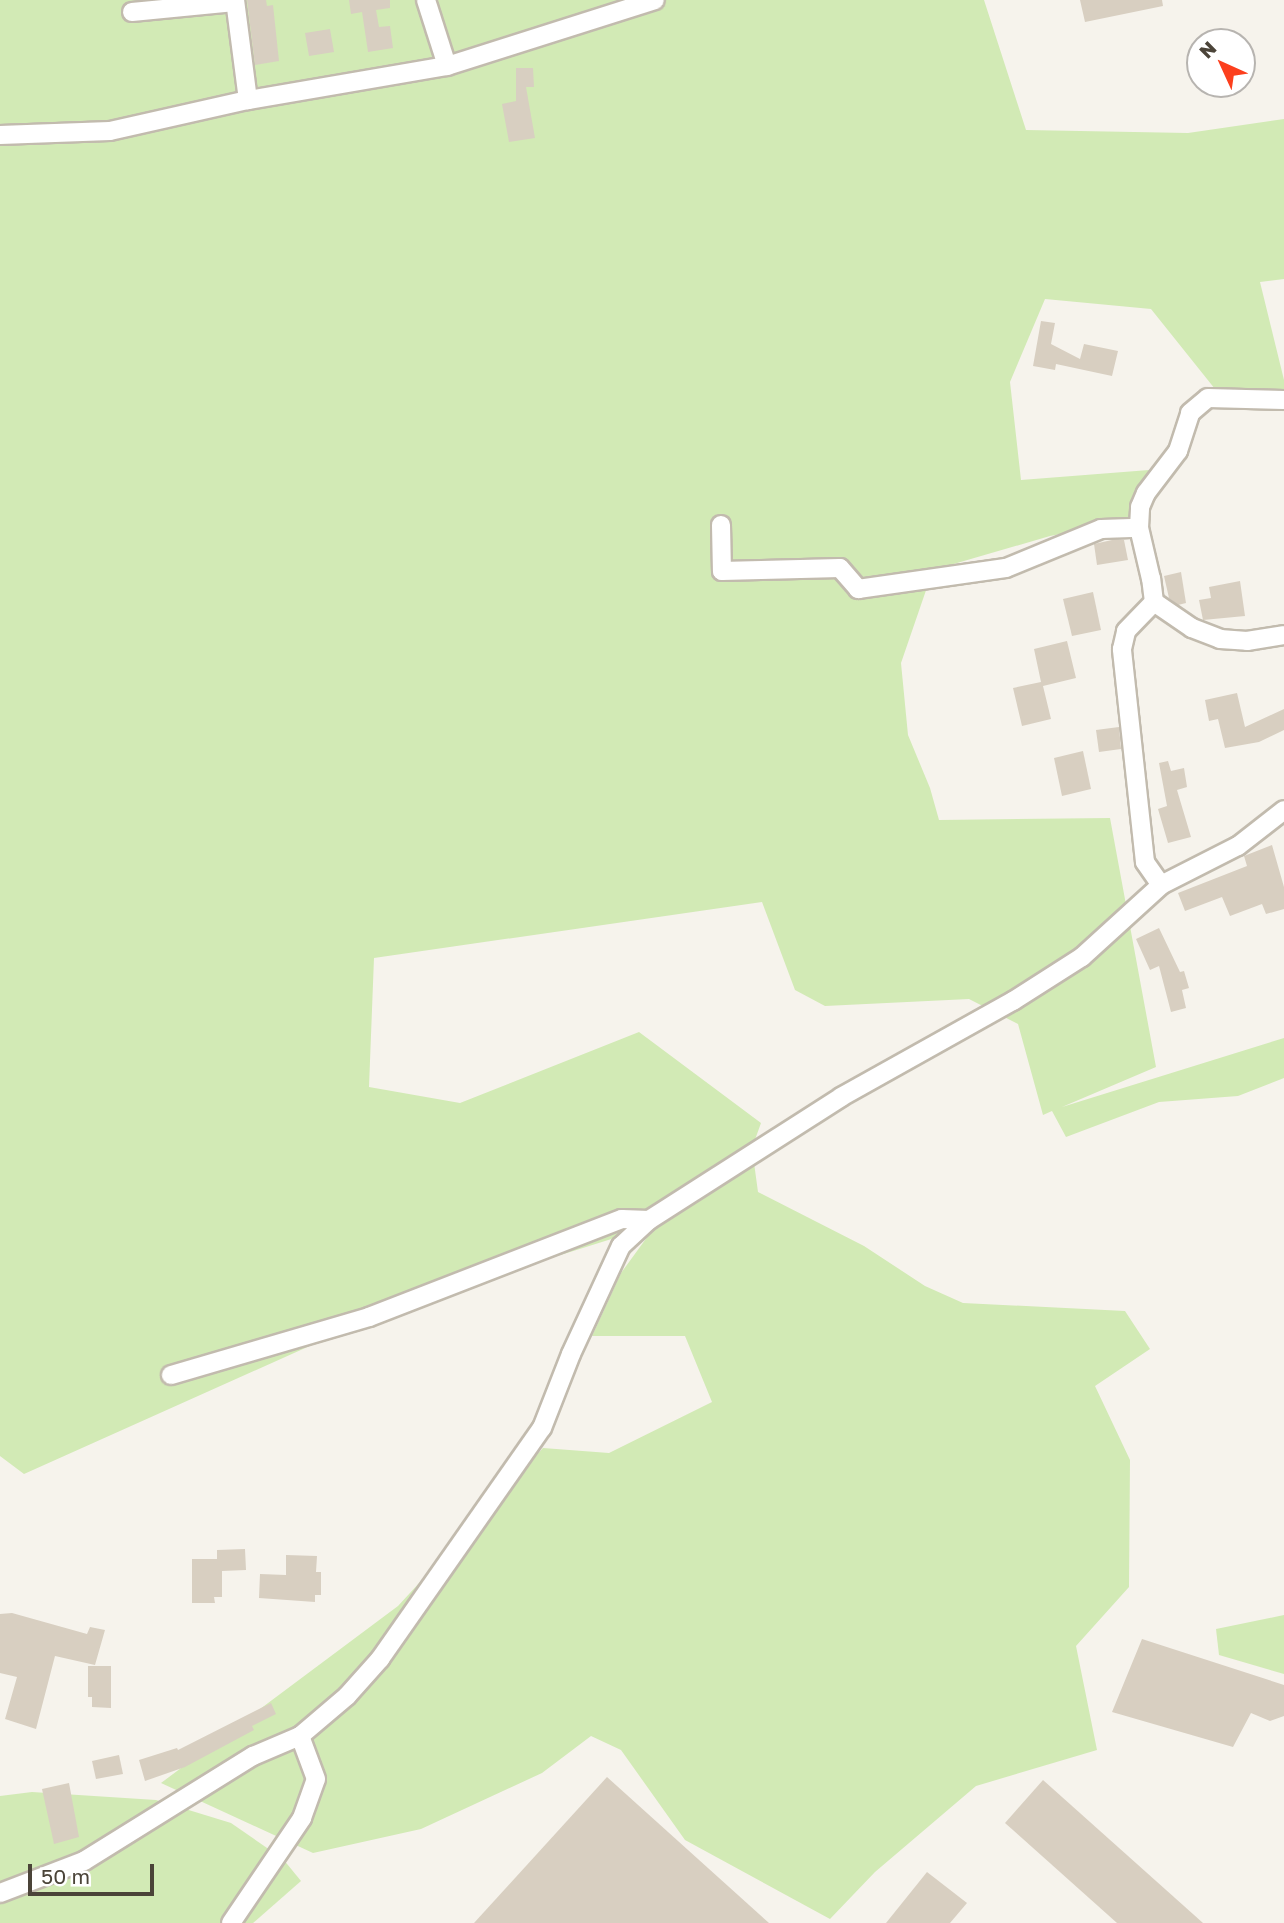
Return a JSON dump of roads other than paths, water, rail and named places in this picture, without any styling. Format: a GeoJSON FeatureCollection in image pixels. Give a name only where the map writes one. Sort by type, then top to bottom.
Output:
{"type":"FeatureCollection","features":[{"type":"Feature","properties":{"kind":"street"},"geometry":{"type":"LineString","coordinates":[[426,0],[447,66]]}},
{"type":"Feature","properties":{"kind":"street"},"geometry":{"type":"LineString","coordinates":[[0,135],[110,131],[247,100],[447,66],[655,0]]}},
{"type":"Feature","properties":{"kind":"street"},"geometry":{"type":"LineString","coordinates":[[132,12],[235,1],[247,100]]}},
{"type":"Feature","properties":{"kind":"street"},"geometry":{"type":"LineString","coordinates":[[1161,886],[1145,862],[1122,649],[1126,631],[1154,602],[1152,579],[1139,528],[1140,507],[1146,493],[1178,451],[1190,413],[1208,398],[1284,400]]}},
{"type":"Feature","properties":{"kind":"street"},"geometry":{"type":"LineString","coordinates":[[721,525],[722,571],[840,568],[858,589],[1006,568],[1101,529],[1139,528]]}},
{"type":"Feature","properties":{"kind":"street"},"geometry":{"type":"LineString","coordinates":[[1154,602],[1192,628],[1220,639],[1247,641],[1284,635]]}},
{"type":"Feature","properties":{"kind":"street"},"geometry":{"type":"LineString","coordinates":[[0,1893],[84,1861],[253,1756],[300,1736],[347,1696],[380,1659],[542,1428],[571,1354],[621,1246],[649,1220],[841,1097],[1000,1008],[1082,957],[1161,886],[1238,846],[1284,810]]}},
{"type":"Feature","properties":{"kind":"street"},"geometry":{"type":"LineString","coordinates":[[171,1375],[369,1317],[622,1219],[649,1220]]}},
{"type":"Feature","properties":{"kind":"street"},"geometry":{"type":"LineString","coordinates":[[231,1923],[302,1818],[316,1779],[300,1736]]}}]}
